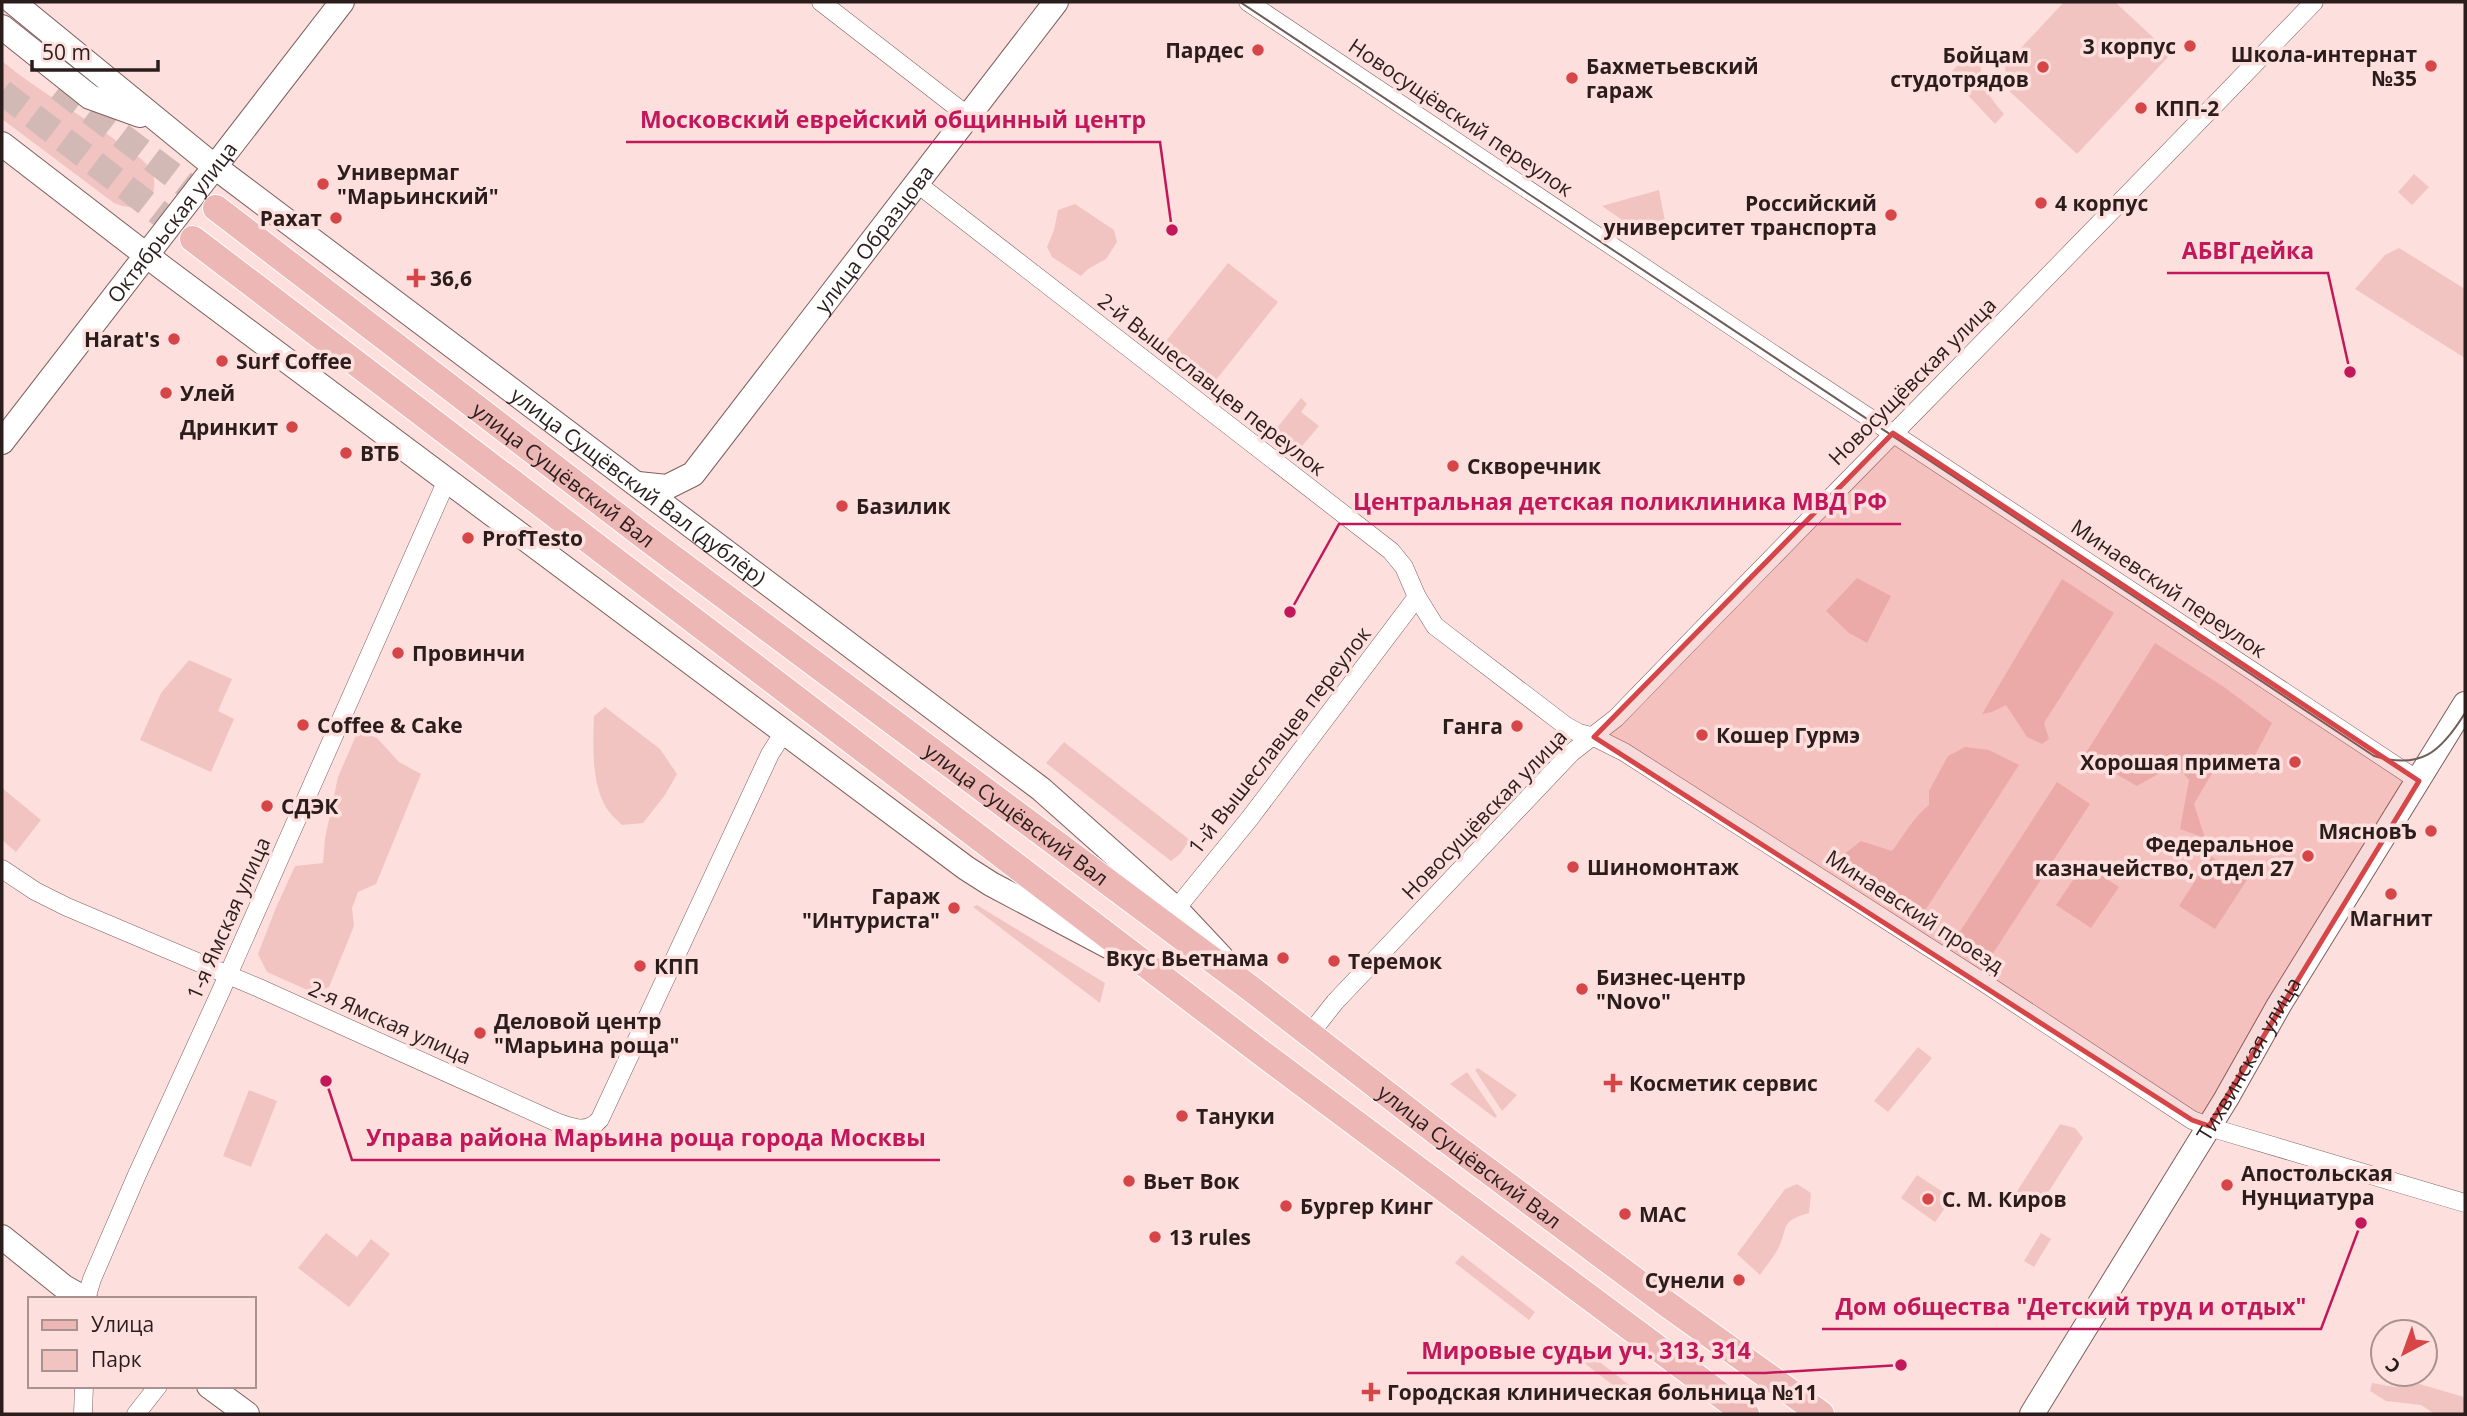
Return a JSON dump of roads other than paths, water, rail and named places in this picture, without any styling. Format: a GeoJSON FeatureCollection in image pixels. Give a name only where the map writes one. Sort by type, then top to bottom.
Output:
{"type":"FeatureCollection","features":[{"type":"Feature","properties":{"kind":"main road","name":"улица Сущёвский Вал (дублёр)"},"geometry":{"type":"LineString","coordinates":[[13,2],[215,167],[1041,789],[1176,909],[1250,988]]}},
{"type":"Feature","properties":{"kind":"main road","name":"Октябрьская улица"},"geometry":{"type":"LineString","coordinates":[[2,442],[342,2]]}},
{"type":"Feature","properties":{"kind":"main road","name":"улица Образцова"},"geometry":{"type":"LineString","coordinates":[[637,484],[667,488],[693,474],[1056,2]]}},
{"type":"Feature","properties":{"kind":"main road"},"geometry":{"type":"LineString","coordinates":[[2,27],[90,97],[160,122]]}},
{"type":"Feature","properties":{"kind":"main road"},"geometry":{"type":"LineString","coordinates":[[2,144],[145,254],[974,873],[1154,970]]}},
{"type":"Feature","properties":{"kind":"main road","name":"улица Сущёвский Вал"},"geometry":{"type":"LineString","coordinates":[[216,208],[649,540],[1250,988],[1667,1304],[1821,1414]]}},
{"type":"Feature","properties":{"kind":"main road","name":"улица Сущёвский Вал"},"geometry":{"type":"LineString","coordinates":[[193,239],[1154,970],[1741,1412]]}},
{"type":"Feature","properties":{"kind":"main road"},"geometry":{"type":"LineString","coordinates":[[693,474],[688,503],[692,519],[701,532]]}},
{"type":"Feature","properties":{"kind":"main road","name":"Тихвинская улица"},"geometry":{"type":"LineString","coordinates":[[2032,1414],[2209,1126],[2279,1004],[2465,704]]}},
{"type":"Feature","properties":{"kind":"main road"},"geometry":{"type":"LineString","coordinates":[[2,1237],[64,1287],[82,1297]]}},
{"type":"Feature","properties":{"kind":"main road"},"geometry":{"type":"LineString","coordinates":[[212,1388],[247,1414]]}},
{"type":"Feature","properties":{"kind":"street"},"geometry":{"type":"LineString","coordinates":[[821,2],[968,116]]}},
{"type":"Feature","properties":{"kind":"street","name":"Новосущёвский переулок"},"geometry":{"type":"LineString","coordinates":[[1248,2],[1893,433]]}},
{"type":"Feature","properties":{"kind":"street","name":"Новосущёвская улица"},"geometry":{"type":"LineString","coordinates":[[1310,1035],[1335,1002],[1571,753],[1618,716],[2315,2]]}},
{"type":"Feature","properties":{"kind":"street","name":"2-й Вышеславцев переулок"},"geometry":{"type":"LineString","coordinates":[[915,183],[1391,551],[1404,567],[1417,597],[1436,626],[1461,648],[1566,726],[1594,737]]}},
{"type":"Feature","properties":{"kind":"street","name":"Минаевский переулок"},"geometry":{"type":"LineString","coordinates":[[1893,433],[2418,781]]}},
{"type":"Feature","properties":{"kind":"street","name":"1-я Ямская улица"},"geometry":{"type":"LineString","coordinates":[[87,1297],[136,1177],[447,480]]}},
{"type":"Feature","properties":{"kind":"street","name":"1-й Вышеславцев переулок"},"geometry":{"type":"LineString","coordinates":[[1176,909],[1250,818],[1417,597]]}},
{"type":"Feature","properties":{"kind":"street","name":"2-я Ямская улица"},"geometry":{"type":"LineString","coordinates":[[2,869],[66,907],[228,975],[556,1122],[572,1128],[586,1129],[594,1126],[600,1119],[770,754],[784,732]]}},
{"type":"Feature","properties":{"kind":"street","name":"Минаевский проезд"},"geometry":{"type":"LineString","coordinates":[[1594,737],[1624,752],[1969,972],[2192,1120],[2465,1203]]}},
{"type":"Feature","properties":{"kind":"street"},"geometry":{"type":"LineString","coordinates":[[83,1388],[83,1414]]}},
{"type":"Feature","properties":{"kind":"street"},"geometry":{"type":"LineString","coordinates":[[136,1414],[156,1388]]}},
{"type":"Feature","properties":{"kind":"tunnel"},"geometry":{"type":"LineString","coordinates":[[59,88],[216,208]]}},
{"type":"Feature","properties":{"kind":"tunnel"},"geometry":{"type":"LineString","coordinates":[[2,92],[193,239]]}},
{"type":"Feature","properties":{"kind":"tram line"},"geometry":{"type":"LineString","coordinates":[[1240,2],[2374,756],[2405,761],[2428,754],[2447,738],[2465,713]]}},
{"type":"Feature","properties":{"kind":"place","name":"3 корпус"},"geometry":{"type":"Point","coordinates":[2190,46]}},
{"type":"Feature","properties":{"kind":"place","name":"Пардес"},"geometry":{"type":"Point","coordinates":[1258,50]}},
{"type":"Feature","properties":{"kind":"place","name":"Школа-интернат №35"},"geometry":{"type":"Point","coordinates":[2431,66]}},
{"type":"Feature","properties":{"kind":"place","name":"Бойцам студотрядов"},"geometry":{"type":"Point","coordinates":[2043,67]}},
{"type":"Feature","properties":{"kind":"place","name":"Бахметьевский гараж"},"geometry":{"type":"Point","coordinates":[1572,78]}},
{"type":"Feature","properties":{"kind":"place","name":"КПП-2"},"geometry":{"type":"Point","coordinates":[2141,108]}},
{"type":"Feature","properties":{"kind":"place","name":"Универмаг \"Марьинский\""},"geometry":{"type":"Point","coordinates":[323,184]}},
{"type":"Feature","properties":{"kind":"place","name":"4 корпус"},"geometry":{"type":"Point","coordinates":[2041,203]}},
{"type":"Feature","properties":{"kind":"place","name":"Российский университет транспорта"},"geometry":{"type":"Point","coordinates":[1891,215]}},
{"type":"Feature","properties":{"kind":"place","name":"Рахат"},"geometry":{"type":"Point","coordinates":[336,218]}},
{"type":"Feature","properties":{"kind":"place","name":"Московский еврейский общинный центр"},"geometry":{"type":"Point","coordinates":[1172,230]}},
{"type":"Feature","properties":{"kind":"place","name":"36,6"},"geometry":{"type":"Point","coordinates":[416,278]}},
{"type":"Feature","properties":{"kind":"place","name":"Harat's"},"geometry":{"type":"Point","coordinates":[174,339]}},
{"type":"Feature","properties":{"kind":"place","name":"Surf Coffee"},"geometry":{"type":"Point","coordinates":[222,361]}},
{"type":"Feature","properties":{"kind":"place","name":"АБВГдейка"},"geometry":{"type":"Point","coordinates":[2350,372]}},
{"type":"Feature","properties":{"kind":"place","name":"Улей"},"geometry":{"type":"Point","coordinates":[166,393]}},
{"type":"Feature","properties":{"kind":"place","name":"Дринкит"},"geometry":{"type":"Point","coordinates":[292,427]}},
{"type":"Feature","properties":{"kind":"place","name":"ВТБ"},"geometry":{"type":"Point","coordinates":[346,453]}},
{"type":"Feature","properties":{"kind":"place","name":"Скворечник"},"geometry":{"type":"Point","coordinates":[1453,466]}},
{"type":"Feature","properties":{"kind":"place","name":"Базилик"},"geometry":{"type":"Point","coordinates":[842,506]}},
{"type":"Feature","properties":{"kind":"place","name":"ProfTesto"},"geometry":{"type":"Point","coordinates":[468,538]}},
{"type":"Feature","properties":{"kind":"place","name":"Центральная детская поликлиника МВД РФ"},"geometry":{"type":"Point","coordinates":[1290,612]}},
{"type":"Feature","properties":{"kind":"place","name":"Провинчи"},"geometry":{"type":"Point","coordinates":[398,653]}},
{"type":"Feature","properties":{"kind":"place","name":"Coffee & Cake"},"geometry":{"type":"Point","coordinates":[303,725]}},
{"type":"Feature","properties":{"kind":"place","name":"Ганга"},"geometry":{"type":"Point","coordinates":[1517,726]}},
{"type":"Feature","properties":{"kind":"place","name":"Кошер Гурмэ"},"geometry":{"type":"Point","coordinates":[1702,735]}},
{"type":"Feature","properties":{"kind":"place","name":"Хорошая примета"},"geometry":{"type":"Point","coordinates":[2295,762]}},
{"type":"Feature","properties":{"kind":"place","name":"СДЭК"},"geometry":{"type":"Point","coordinates":[267,806]}},
{"type":"Feature","properties":{"kind":"place","name":"МясновЪ"},"geometry":{"type":"Point","coordinates":[2431,831]}},
{"type":"Feature","properties":{"kind":"place","name":"Федеральное казначейство, отдел 27"},"geometry":{"type":"Point","coordinates":[2308,856]}},
{"type":"Feature","properties":{"kind":"place","name":"Шиномонтаж"},"geometry":{"type":"Point","coordinates":[1573,867]}},
{"type":"Feature","properties":{"kind":"place","name":"Магнит"},"geometry":{"type":"Point","coordinates":[2391,894]}},
{"type":"Feature","properties":{"kind":"place","name":"Гараж \"Интуриста\""},"geometry":{"type":"Point","coordinates":[954,908]}},
{"type":"Feature","properties":{"kind":"place","name":"Вкус Вьетнама"},"geometry":{"type":"Point","coordinates":[1283,958]}},
{"type":"Feature","properties":{"kind":"place","name":"Теремок"},"geometry":{"type":"Point","coordinates":[1334,961]}},
{"type":"Feature","properties":{"kind":"place","name":"КПП"},"geometry":{"type":"Point","coordinates":[640,966]}},
{"type":"Feature","properties":{"kind":"place","name":"Бизнес-центр \"Novo\""},"geometry":{"type":"Point","coordinates":[1582,989]}},
{"type":"Feature","properties":{"kind":"place","name":"Деловой центр \"Марьина роща\""},"geometry":{"type":"Point","coordinates":[480,1033]}},
{"type":"Feature","properties":{"kind":"place","name":"Управа района Марьина роща города Москвы"},"geometry":{"type":"Point","coordinates":[326,1081]}},
{"type":"Feature","properties":{"kind":"place","name":"Косметик сервис"},"geometry":{"type":"Point","coordinates":[1613,1083]}},
{"type":"Feature","properties":{"kind":"place","name":"Тануки"},"geometry":{"type":"Point","coordinates":[1182,1116]}},
{"type":"Feature","properties":{"kind":"place","name":"Вьет Вок"},"geometry":{"type":"Point","coordinates":[1129,1181]}},
{"type":"Feature","properties":{"kind":"place","name":"Апостольская Нунциатура"},"geometry":{"type":"Point","coordinates":[2227,1185]}},
{"type":"Feature","properties":{"kind":"place","name":"С. М. Киров"},"geometry":{"type":"Point","coordinates":[1928,1199]}},
{"type":"Feature","properties":{"kind":"place","name":"Бургер Кинг"},"geometry":{"type":"Point","coordinates":[1286,1206]}},
{"type":"Feature","properties":{"kind":"place","name":"MAC"},"geometry":{"type":"Point","coordinates":[1625,1214]}},
{"type":"Feature","properties":{"kind":"place","name":"Дом общества \"Детский труд и отдых\""},"geometry":{"type":"Point","coordinates":[2361,1223]}},
{"type":"Feature","properties":{"kind":"place","name":"13 rules"},"geometry":{"type":"Point","coordinates":[1155,1237]}},
{"type":"Feature","properties":{"kind":"place","name":"Сунели"},"geometry":{"type":"Point","coordinates":[1739,1280]}},
{"type":"Feature","properties":{"kind":"place","name":"Мировые судьи уч. 313, 314"},"geometry":{"type":"Point","coordinates":[1901,1365]}},
{"type":"Feature","properties":{"kind":"place","name":"Городская клиническая больница №11"},"geometry":{"type":"Point","coordinates":[1371,1392]}}]}
